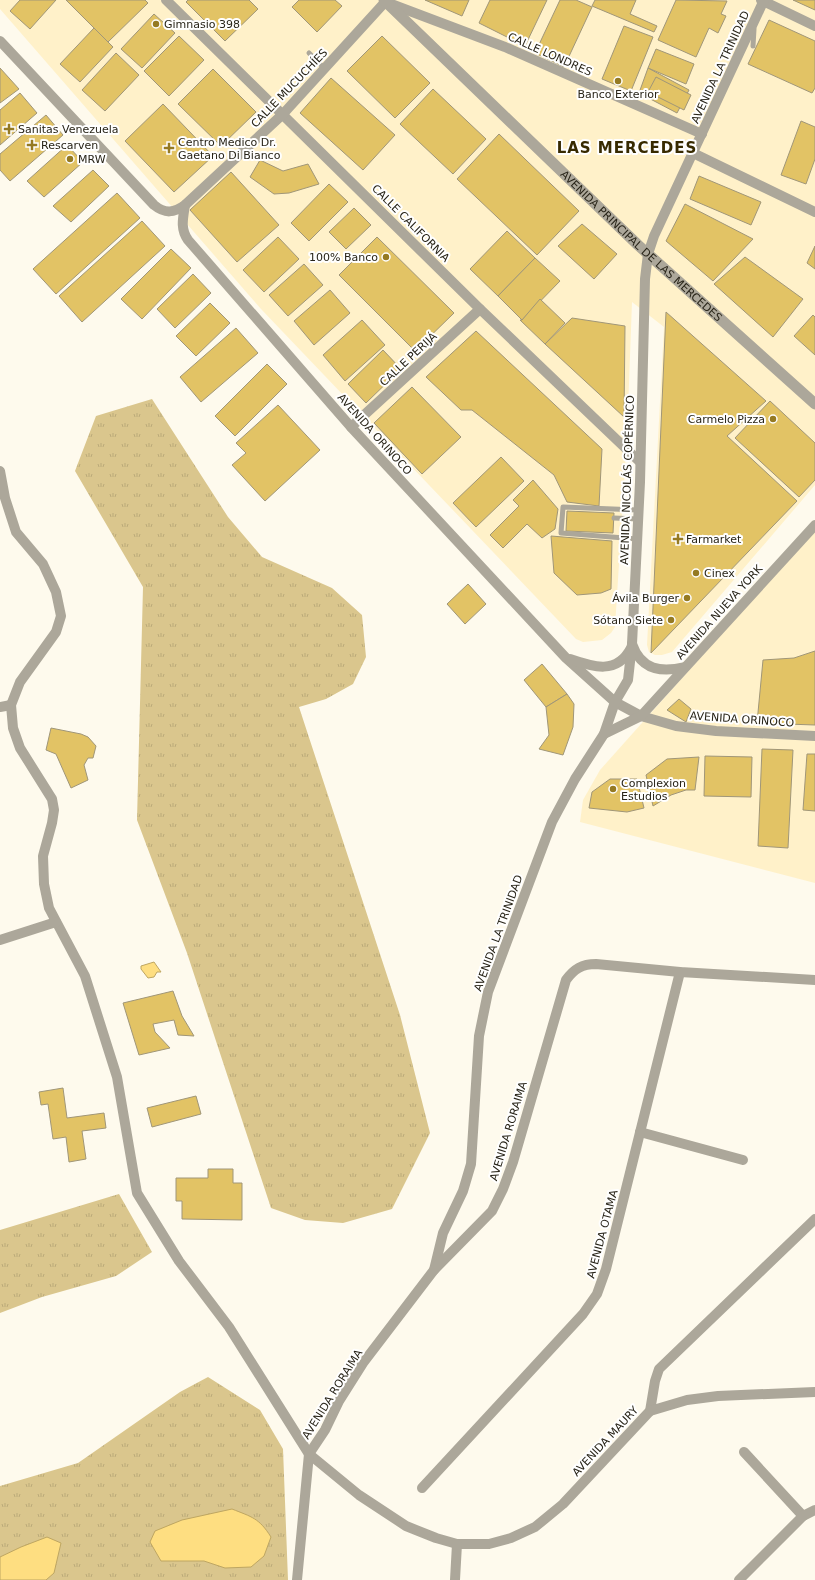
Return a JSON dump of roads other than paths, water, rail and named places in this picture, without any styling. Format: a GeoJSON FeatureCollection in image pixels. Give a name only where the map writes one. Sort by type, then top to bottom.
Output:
{"type":"FeatureCollection","features":[{"type":"Feature","properties":{"kind":"street","name":"CALLE CALIFORNIA"},"geometry":{"type":"LineString","coordinates":[[166,0],[480,309],[640,462]]}},
{"type":"Feature","properties":{"kind":"street","name":"AVENIDA LA TRINIDAD"},"geometry":{"type":"LineString","coordinates":[[648,254],[654,236],[763,0]]}},
{"type":"Feature","properties":{"kind":"street"},"geometry":{"type":"LineString","coordinates":[[763,0],[815,26]]}},
{"type":"Feature","properties":{"kind":"street","name":"CALLE MUCUCHÍES"},"geometry":{"type":"LineString","coordinates":[[185,205],[283,114],[386,1]]}},
{"type":"Feature","properties":{"kind":"street","name":"CALLE LONDRES"},"geometry":{"type":"LineString","coordinates":[[386,1],[505,47],[702,134]]}},
{"type":"Feature","properties":{"kind":"street","name":"AVENIDA PRINCIPAL DE LAS MERCEDES"},"geometry":{"type":"LineString","coordinates":[[386,1],[648,254],[815,404]]}},
{"type":"Feature","properties":{"kind":"street"},"geometry":{"type":"LineString","coordinates":[[0,41],[154,205],[165,212],[177,211],[185,205]]}},
{"type":"Feature","properties":{"kind":"street"},"geometry":{"type":"LineString","coordinates":[[693,153],[815,212]]}},
{"type":"Feature","properties":{"kind":"street","name":"AVENIDA ORINOCO"},"geometry":{"type":"LineString","coordinates":[[185,205],[183,220],[185,236],[352,427],[566,658],[615,702],[641,716],[676,726],[716,731],[815,736]]}},
{"type":"Feature","properties":{"kind":"street","name":"AVENIDA NICOLÁS COPÉRNICO"},"geometry":{"type":"LineString","coordinates":[[615,702],[628,680],[632,644],[640,462],[645,279],[648,254]]}},
{"type":"Feature","properties":{"kind":"street","name":"CALLE PERIJÁ"},"geometry":{"type":"LineString","coordinates":[[352,427],[480,309]]}},
{"type":"Feature","properties":{"kind":"street"},"geometry":{"type":"LineString","coordinates":[[0,471],[5,498],[16,532],[43,564],[56,592],[60,616],[56,632],[20,682],[11,705],[0,707]]}},
{"type":"Feature","properties":{"kind":"street","name":"AVENIDA NUEVA YORK"},"geometry":{"type":"LineString","coordinates":[[641,716],[670,686],[685,667],[815,525]]}},
{"type":"Feature","properties":{"kind":"street"},"geometry":{"type":"LineString","coordinates":[[566,658],[596,667],[613,665],[622,661],[632,644]]}},
{"type":"Feature","properties":{"kind":"street"},"geometry":{"type":"LineString","coordinates":[[632,644],[638,656],[648,667],[664,671],[685,667]]}},
{"type":"Feature","properties":{"kind":"street","name":"AVENIDA LA TRINIDAD"},"geometry":{"type":"LineString","coordinates":[[434,1270],[443,1233],[463,1191],[471,1164],[479,1036],[488,992],[552,822],[575,780],[604,734],[615,702]]}},
{"type":"Feature","properties":{"kind":"street","name":"AVENIDA MAURY"},"geometry":{"type":"LineString","coordinates":[[11,705],[13,728],[20,748],[52,799],[54,810],[43,856],[44,884],[49,908],[85,976],[117,1076],[136,1193],[179,1261],[229,1327],[309,1454],[382,1511],[406,1526],[436,1538],[457,1544],[489,1544],[511,1538],[535,1527],[563,1504],[650,1411],[655,1381],[659,1369],[815,1219]]}},
{"type":"Feature","properties":{"kind":"street"},"geometry":{"type":"LineString","coordinates":[[604,734],[641,716]]}},
{"type":"Feature","properties":{"kind":"street"},"geometry":{"type":"LineString","coordinates":[[0,940],[56,922]]}},
{"type":"Feature","properties":{"kind":"street","name":"AVENIDA RORAIMA"},"geometry":{"type":"LineString","coordinates":[[296,1580],[309,1454],[325,1430],[340,1401],[363,1363],[434,1270],[492,1211],[504,1189],[566,980],[572,972],[588,964],[596,964],[680,972],[815,980]]}},
{"type":"Feature","properties":{"kind":"street","name":"AVENIDA OTAMA"},"geometry":{"type":"LineString","coordinates":[[422,1488],[583,1314],[597,1294],[606,1269],[680,972]]}},
{"type":"Feature","properties":{"kind":"street"},"geometry":{"type":"LineString","coordinates":[[640,1132],[743,1160]]}},
{"type":"Feature","properties":{"kind":"street"},"geometry":{"type":"LineString","coordinates":[[650,1411],[688,1400],[718,1396],[815,1392]]}},
{"type":"Feature","properties":{"kind":"street"},"geometry":{"type":"LineString","coordinates":[[744,1452],[803,1516]]}},
{"type":"Feature","properties":{"kind":"street"},"geometry":{"type":"LineString","coordinates":[[739,1580],[803,1516],[815,1510]]}},
{"type":"Feature","properties":{"kind":"street"},"geometry":{"type":"LineString","coordinates":[[455,1580],[457,1544]]}},
{"type":"Feature","properties":{"kind":"lane"},"geometry":{"type":"LineString","coordinates":[[753,46],[754,22]]}},
{"type":"Feature","properties":{"kind":"lane"},"geometry":{"type":"LineString","coordinates":[[309,53],[325,69]]}},
{"type":"Feature","properties":{"kind":"lane"},"geometry":{"type":"LineString","coordinates":[[637,539],[561,533],[563,507],[638,515]]}},
{"type":"Feature","properties":{"kind":"lane"},"geometry":{"type":"LineString","coordinates":[[614,518],[638,515]]}},
{"type":"Feature","properties":{"kind":"place","name":"Gimnasio 398"},"geometry":{"type":"Point","coordinates":[156,24]}},
{"type":"Feature","properties":{"kind":"place","name":"Banco Exterior"},"geometry":{"type":"Point","coordinates":[618,81]}},
{"type":"Feature","properties":{"kind":"place","name":"Sanitas Venezuela"},"geometry":{"type":"Point","coordinates":[9,129]}},
{"type":"Feature","properties":{"kind":"place","name":"Rescarven"},"geometry":{"type":"Point","coordinates":[32,145]}},
{"type":"Feature","properties":{"kind":"place","name":"Centro Medico Dr. Gaetano Di Bianco"},"geometry":{"type":"Point","coordinates":[169,148]}},
{"type":"Feature","properties":{"kind":"place","name":"MRW"},"geometry":{"type":"Point","coordinates":[70,159]}},
{"type":"Feature","properties":{"kind":"place","name":"100% Banco"},"geometry":{"type":"Point","coordinates":[386,257]}},
{"type":"Feature","properties":{"kind":"place","name":"Carmelo Pizza"},"geometry":{"type":"Point","coordinates":[773,419]}},
{"type":"Feature","properties":{"kind":"place","name":"Farmarket"},"geometry":{"type":"Point","coordinates":[678,539]}},
{"type":"Feature","properties":{"kind":"place","name":"Cinex"},"geometry":{"type":"Point","coordinates":[696,573]}},
{"type":"Feature","properties":{"kind":"place","name":"Ávila Burger"},"geometry":{"type":"Point","coordinates":[687,598]}},
{"type":"Feature","properties":{"kind":"place","name":"Sótano Siete"},"geometry":{"type":"Point","coordinates":[671,620]}},
{"type":"Feature","properties":{"kind":"place","name":"Complexion Estudios"},"geometry":{"type":"Point","coordinates":[613,789]}},
{"type":"Feature","properties":{"kind":"district","name":"LAS MERCEDES"},"geometry":{"type":"Point","coordinates":[627,148]}}]}
